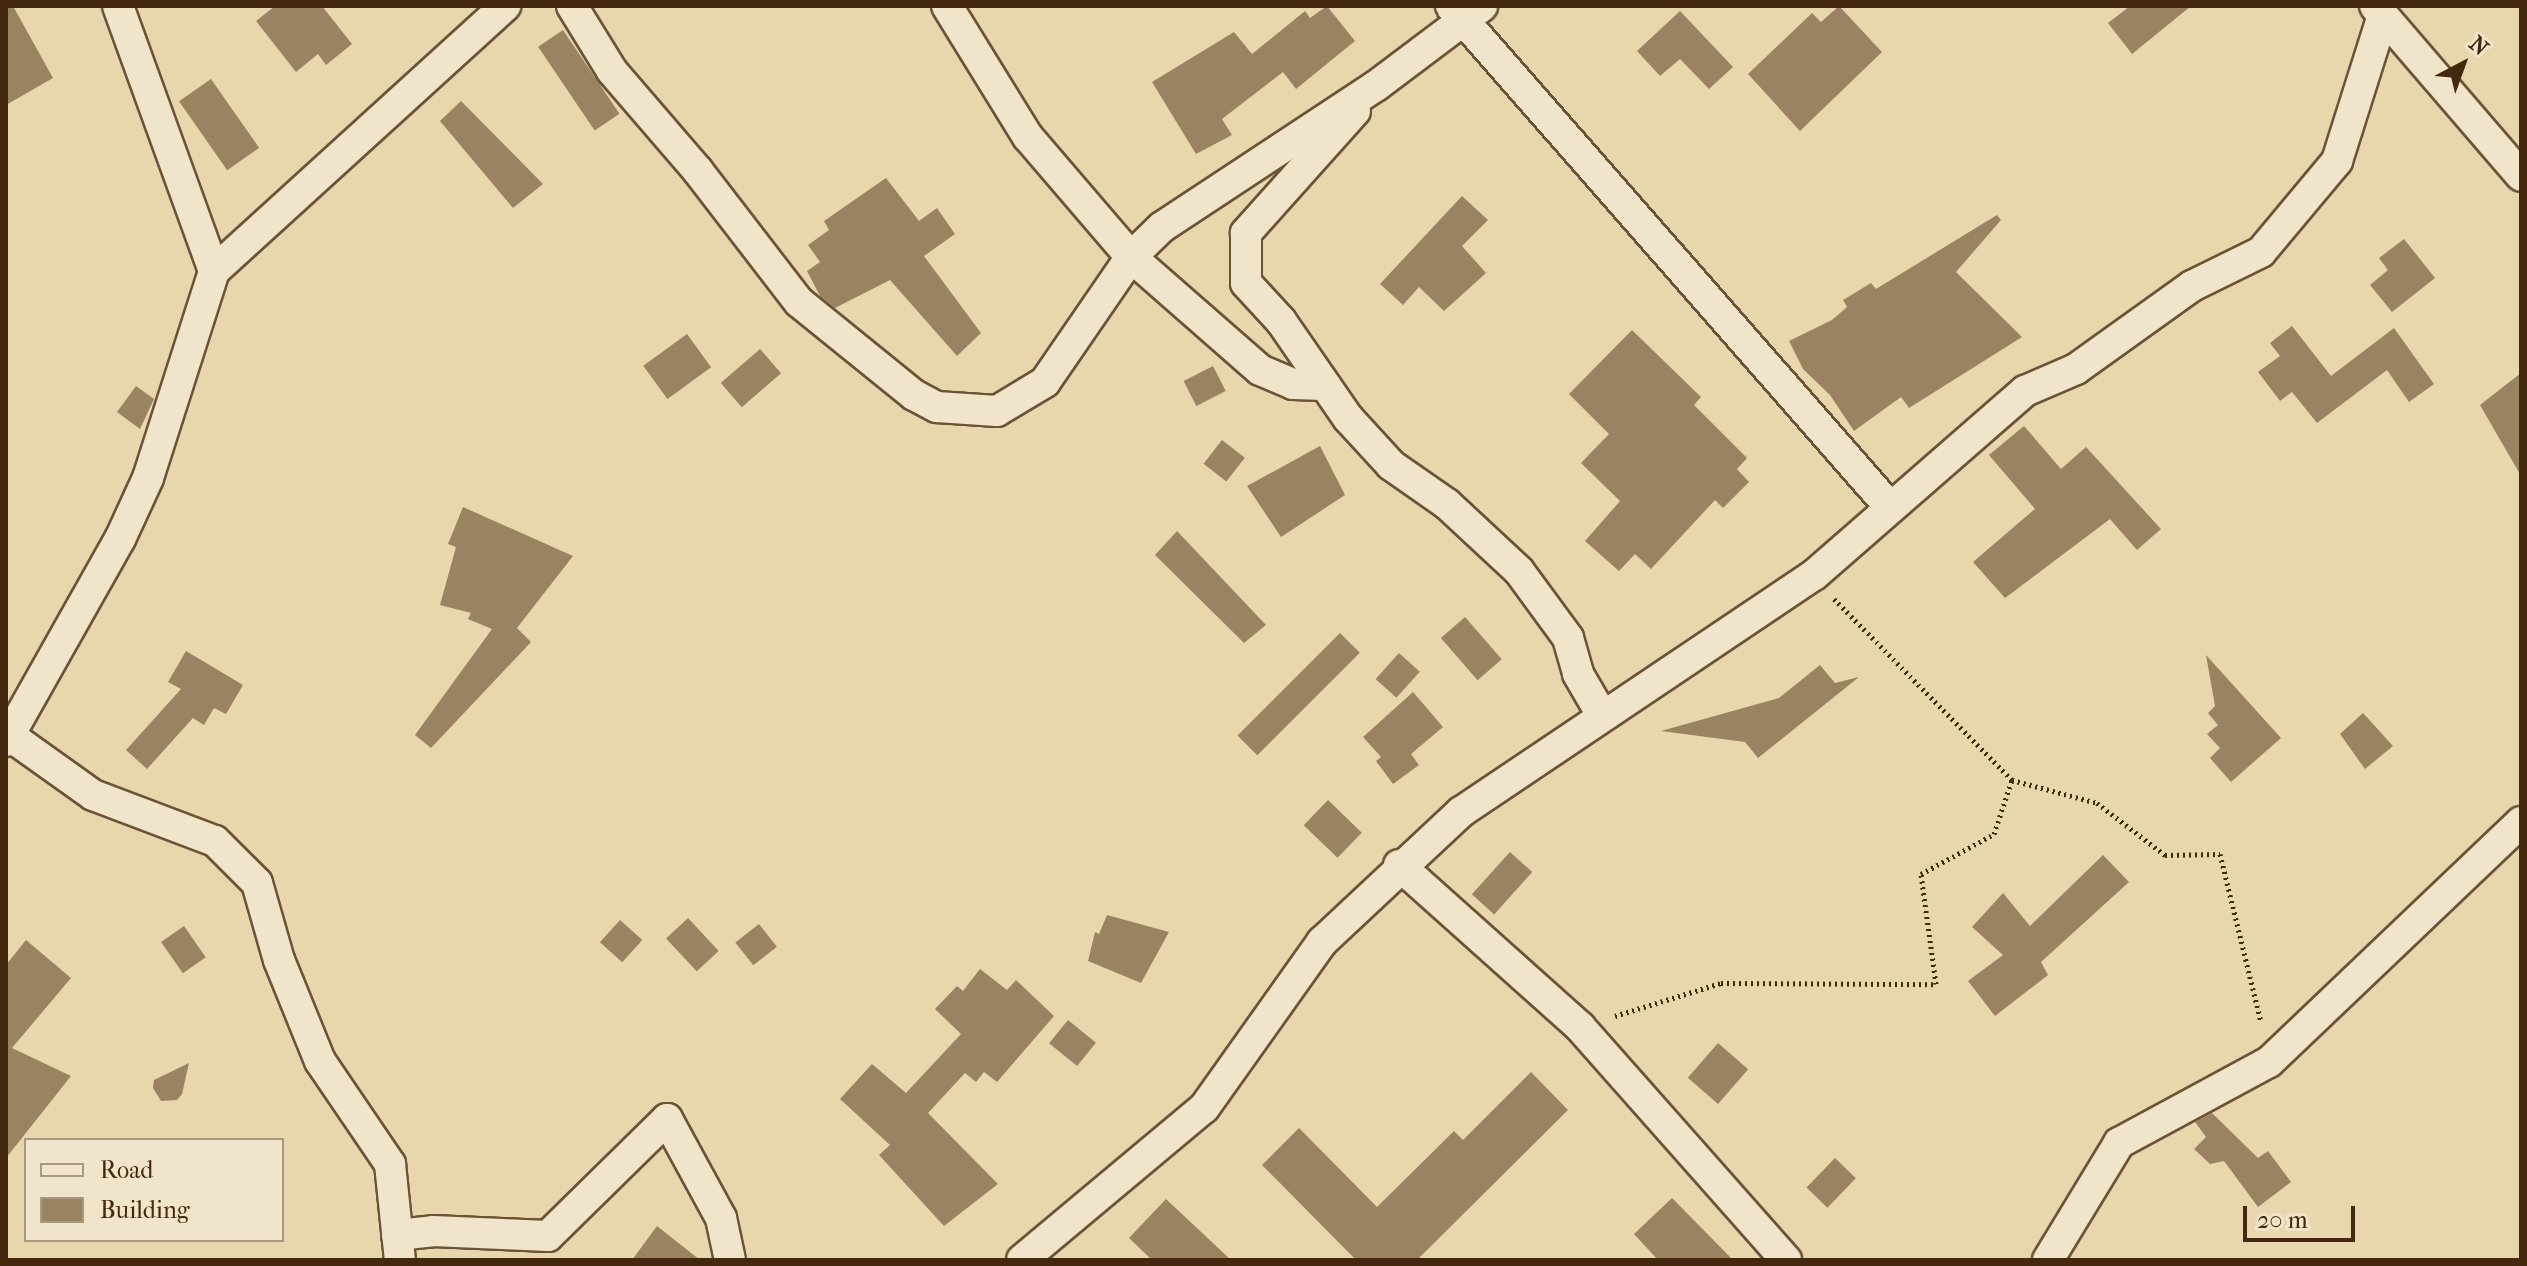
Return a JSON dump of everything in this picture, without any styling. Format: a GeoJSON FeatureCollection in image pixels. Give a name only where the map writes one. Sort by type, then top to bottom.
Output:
{"type":"FeatureCollection","features":[{"type":"Feature","properties":{"kind":"street"},"geometry":{"type":"LineString","coordinates":[[118,6],[214,271]]}},
{"type":"Feature","properties":{"kind":"street"},"geometry":{"type":"LineString","coordinates":[[505,6],[214,271],[148,478],[120,539],[7,736],[93,795],[215,841],[257,883],[279,960],[320,1061],[390,1164],[398,1248],[433,1231],[548,1236],[667,1119],[721,1218],[730,1260]]}},
{"type":"Feature","properties":{"kind":"street"},"geometry":{"type":"LineString","coordinates":[[572,6],[612,71],[698,171],[799,302],[914,395],[937,407],[997,411],[1045,382],[1131,257],[1162,227],[1376,86],[1466,10],[1889,506]]}},
{"type":"Feature","properties":{"kind":"street"},"geometry":{"type":"LineString","coordinates":[[947,6],[1028,137],[1131,257],[1260,370],[1293,384],[1325,385]]}},
{"type":"Feature","properties":{"kind":"street"},"geometry":{"type":"LineString","coordinates":[[1022,1260],[1204,1108],[1322,942],[1399,865],[1461,812],[1814,575],[1889,506],[2025,391],[2076,369],[2192,286],[2261,252],[2337,161],[2378,12]]}},
{"type":"Feature","properties":{"kind":"street"},"geometry":{"type":"LineString","coordinates":[[2378,12],[2521,176]]}},
{"type":"Feature","properties":{"kind":"street"},"geometry":{"type":"LineString","coordinates":[[1376,86],[1246,233],[1246,283],[1281,321],[1325,385],[1391,465],[1447,504],[1519,571],[1568,638],[1578,674],[1602,715]]}},
{"type":"Feature","properties":{"kind":"street"},"geometry":{"type":"LineString","coordinates":[[2048,1260],[2119,1143],[2269,1062],[2521,822]]}},
{"type":"Feature","properties":{"kind":"street"},"geometry":{"type":"LineString","coordinates":[[1399,865],[1580,1027],[1786,1260]]}},
{"type":"Feature","properties":{"kind":"path"},"geometry":{"type":"LineString","coordinates":[[1814,575],[1865,635],[2012,780],[2097,803],[2165,855],[2220,854],[2269,1062]]}},
{"type":"Feature","properties":{"kind":"path"},"geometry":{"type":"LineString","coordinates":[[1580,1027],[1721,983],[1936,984],[1921,874],[1994,834],[2012,780]]}},
{"type":"Feature","properties":{"kind":"building"},"geometry":{"type":"Polygon","coordinates":[[[6,6],[13,6],[53,78],[6,105],[6,6]]]}},
{"type":"Feature","properties":{"kind":"building"},"geometry":{"type":"Polygon","coordinates":[[[275,6],[322,6],[352,44],[326,65],[318,54],[296,72],[256,21],[275,6]]]}},
{"type":"Feature","properties":{"kind":"building"},"geometry":{"type":"Polygon","coordinates":[[[1327,6],[1355,41],[1296,89],[1283,72],[1222,119],[1232,135],[1196,154],[1152,82],[1234,32],[1252,54],[1305,11],[1310,18],[1327,6]]]}},
{"type":"Feature","properties":{"kind":"building"},"geometry":{"type":"Polygon","coordinates":[[[1839,6],[1882,52],[1800,131],[1748,74],[1812,13],[1821,22],[1839,6]]]}},
{"type":"Feature","properties":{"kind":"building"},"geometry":{"type":"Polygon","coordinates":[[[2130,6],[2191,6],[2132,54],[2108,23],[2130,6]]]}},
{"type":"Feature","properties":{"kind":"building"},"geometry":{"type":"Polygon","coordinates":[[[1680,11],[1733,67],[1709,89],[1680,59],[1660,76],[1637,51],[1680,11]]]}},
{"type":"Feature","properties":{"kind":"building"},"geometry":{"type":"Polygon","coordinates":[[[563,30],[619,114],[595,131],[538,47],[563,30]]]}},
{"type":"Feature","properties":{"kind":"building"},"geometry":{"type":"Polygon","coordinates":[[[211,79],[259,148],[227,170],[179,101],[211,79]]]}},
{"type":"Feature","properties":{"kind":"building"},"geometry":{"type":"Polygon","coordinates":[[[461,101],[543,184],[513,208],[440,121],[461,101]]]}},
{"type":"Feature","properties":{"kind":"building"},"geometry":{"type":"Polygon","coordinates":[[[886,178],[919,221],[937,208],[955,234],[924,256],[981,333],[957,356],[890,280],[835,308],[820,296],[807,271],[820,262],[808,245],[829,230],[824,221],[886,178]]]}},
{"type":"Feature","properties":{"kind":"building"},"geometry":{"type":"Polygon","coordinates":[[[1462,196],[1488,220],[1462,246],[1486,273],[1444,311],[1419,287],[1403,305],[1380,284],[1462,196]]]}},
{"type":"Feature","properties":{"kind":"building"},"geometry":{"type":"Polygon","coordinates":[[[1997,215],[2001,220],[1956,272],[2022,337],[1909,408],[1901,397],[1854,431],[1830,395],[1803,369],[1789,341],[1832,320],[1847,307],[1843,300],[1871,283],[1876,289],[1997,215]]]}},
{"type":"Feature","properties":{"kind":"building"},"geometry":{"type":"Polygon","coordinates":[[[2404,239],[2435,278],[2392,312],[2370,285],[2388,270],[2379,258],[2404,239]]]}},
{"type":"Feature","properties":{"kind":"building"},"geometry":{"type":"Polygon","coordinates":[[[2292,326],[2331,376],[2394,328],[2434,384],[2409,402],[2387,370],[2317,423],[2292,392],[2280,401],[2258,372],[2280,356],[2270,343],[2292,326]]]}},
{"type":"Feature","properties":{"kind":"building"},"geometry":{"type":"Polygon","coordinates":[[[1632,330],[1701,397],[1694,405],[1747,458],[1737,469],[1749,482],[1723,508],[1715,500],[1651,569],[1635,554],[1619,571],[1585,541],[1620,501],[1581,463],[1609,434],[1569,394],[1632,330]]]}},
{"type":"Feature","properties":{"kind":"building"},"geometry":{"type":"Polygon","coordinates":[[[687,334],[711,367],[667,399],[643,366],[687,334]]]}},
{"type":"Feature","properties":{"kind":"building"},"geometry":{"type":"Polygon","coordinates":[[[760,349],[781,373],[742,407],[721,383],[760,349]]]}},
{"type":"Feature","properties":{"kind":"building"},"geometry":{"type":"Polygon","coordinates":[[[1213,366],[1226,391],[1196,406],[1184,381],[1213,366]]]}},
{"type":"Feature","properties":{"kind":"building"},"geometry":{"type":"Polygon","coordinates":[[[2521,373],[2521,476],[2480,405],[2521,373]]]}},
{"type":"Feature","properties":{"kind":"building"},"geometry":{"type":"Polygon","coordinates":[[[136,386],[154,399],[140,429],[117,412],[136,386]]]}},
{"type":"Feature","properties":{"kind":"building"},"geometry":{"type":"Polygon","coordinates":[[[2024,426],[2061,469],[2086,447],[2161,529],[2137,550],[2110,519],[2005,598],[1973,562],[2035,509],[1989,455],[2024,426]]]}},
{"type":"Feature","properties":{"kind":"building"},"geometry":{"type":"Polygon","coordinates":[[[1222,440],[1245,458],[1226,481],[1204,464],[1222,440]]]}},
{"type":"Feature","properties":{"kind":"building"},"geometry":{"type":"Polygon","coordinates":[[[1320,446],[1345,495],[1281,537],[1247,486],[1320,446]]]}},
{"type":"Feature","properties":{"kind":"building"},"geometry":{"type":"Polygon","coordinates":[[[463,507],[573,556],[517,628],[531,642],[431,748],[415,735],[492,629],[468,619],[471,613],[440,605],[456,547],[448,544],[463,507]]]}},
{"type":"Feature","properties":{"kind":"building"},"geometry":{"type":"Polygon","coordinates":[[[1177,531],[1266,625],[1244,643],[1155,555],[1177,531]]]}},
{"type":"Feature","properties":{"kind":"building"},"geometry":{"type":"Polygon","coordinates":[[[1465,617],[1502,659],[1478,680],[1441,638],[1465,617]]]}},
{"type":"Feature","properties":{"kind":"building"},"geometry":{"type":"Polygon","coordinates":[[[1340,633],[1360,653],[1257,755],[1237,736],[1340,633]]]}},
{"type":"Feature","properties":{"kind":"building"},"geometry":{"type":"Polygon","coordinates":[[[186,651],[243,685],[226,714],[214,708],[204,725],[193,718],[147,769],[126,750],[181,689],[168,682],[186,651]]]}},
{"type":"Feature","properties":{"kind":"building"},"geometry":{"type":"Polygon","coordinates":[[[1399,653],[1420,672],[1396,698],[1376,679],[1399,653]]]}},
{"type":"Feature","properties":{"kind":"building"},"geometry":{"type":"Polygon","coordinates":[[[2206,655],[2281,738],[2231,782],[2210,758],[2220,748],[2207,734],[2218,725],[2208,713],[2215,706],[2206,655]]]}},
{"type":"Feature","properties":{"kind":"building"},"geometry":{"type":"Polygon","coordinates":[[[1820,665],[1835,683],[1859,677],[1758,758],[1745,742],[1661,731],[1779,698],[1820,665]]]}},
{"type":"Feature","properties":{"kind":"building"},"geometry":{"type":"Polygon","coordinates":[[[1413,692],[1443,727],[1411,754],[1419,765],[1393,784],[1376,761],[1381,757],[1363,737],[1413,692]]]}},
{"type":"Feature","properties":{"kind":"building"},"geometry":{"type":"Polygon","coordinates":[[[2363,713],[2393,746],[2365,769],[2340,734],[2363,713]]]}},
{"type":"Feature","properties":{"kind":"building"},"geometry":{"type":"Polygon","coordinates":[[[1328,800],[1362,833],[1337,858],[1304,825],[1328,800]]]}},
{"type":"Feature","properties":{"kind":"building"},"geometry":{"type":"Polygon","coordinates":[[[1510,852],[1532,872],[1494,914],[1472,894],[1510,852]]]}},
{"type":"Feature","properties":{"kind":"building"},"geometry":{"type":"Polygon","coordinates":[[[2103,855],[2129,882],[2041,962],[2048,975],[1995,1016],[1968,981],[2003,955],[1972,927],[2003,893],[2030,926],[2103,855]]]}},
{"type":"Feature","properties":{"kind":"building"},"geometry":{"type":"Polygon","coordinates":[[[1107,915],[1169,932],[1141,983],[1088,961],[1095,932],[1099,934],[1107,915]]]}},
{"type":"Feature","properties":{"kind":"building"},"geometry":{"type":"Polygon","coordinates":[[[688,918],[719,951],[697,971],[666,938],[688,918]]]}},
{"type":"Feature","properties":{"kind":"building"},"geometry":{"type":"Polygon","coordinates":[[[620,920],[642,940],[622,962],[600,942],[620,920]]]}},
{"type":"Feature","properties":{"kind":"building"},"geometry":{"type":"Polygon","coordinates":[[[759,924],[777,947],[753,965],[735,942],[759,924]]]}},
{"type":"Feature","properties":{"kind":"building"},"geometry":{"type":"Polygon","coordinates":[[[184,926],[206,957],[183,973],[161,942],[184,926]]]}},
{"type":"Feature","properties":{"kind":"building"},"geometry":{"type":"Polygon","coordinates":[[[26,940],[71,978],[12,1048],[71,1076],[6,1158],[6,965],[26,940]]]}},
{"type":"Feature","properties":{"kind":"building"},"geometry":{"type":"Polygon","coordinates":[[[980,969],[1007,990],[1016,980],[1054,1016],[997,1082],[984,1072],[976,1082],[965,1073],[928,1113],[998,1184],[944,1226],[879,1155],[890,1145],[840,1099],[872,1064],[906,1093],[961,1034],[935,1009],[957,986],[963,991],[980,969]]]}},
{"type":"Feature","properties":{"kind":"building"},"geometry":{"type":"Polygon","coordinates":[[[1068,1020],[1096,1043],[1077,1066],[1049,1043],[1068,1020]]]}},
{"type":"Feature","properties":{"kind":"building"},"geometry":{"type":"Polygon","coordinates":[[[1718,1043],[1748,1069],[1718,1104],[1688,1078],[1718,1043]]]}},
{"type":"Feature","properties":{"kind":"building"},"geometry":{"type":"Polygon","coordinates":[[[189,1063],[182,1094],[177,1100],[161,1101],[153,1088],[154,1080],[189,1063]]]}},
{"type":"Feature","properties":{"kind":"building"},"geometry":{"type":"Polygon","coordinates":[[[1531,1072],[1568,1110],[1417,1260],[1356,1260],[1262,1165],[1299,1128],[1377,1207],[1454,1131],[1463,1140],[1531,1072]]]}},
{"type":"Feature","properties":{"kind":"building"},"geometry":{"type":"Polygon","coordinates":[[[2212,1113],[2258,1158],[2268,1151],[2291,1182],[2258,1207],[2224,1161],[2210,1164],[2194,1149],[2206,1137],[2195,1122],[2212,1113]]]}},
{"type":"Feature","properties":{"kind":"building"},"geometry":{"type":"Polygon","coordinates":[[[1835,1158],[1856,1178],[1827,1208],[1807,1187],[1835,1158]]]}},
{"type":"Feature","properties":{"kind":"building"},"geometry":{"type":"Polygon","coordinates":[[[1672,1198],[1733,1260],[1658,1260],[1634,1234],[1672,1198]]]}},
{"type":"Feature","properties":{"kind":"building"},"geometry":{"type":"Polygon","coordinates":[[[1166,1199],[1231,1260],[1152,1260],[1129,1238],[1166,1199]]]}},
{"type":"Feature","properties":{"kind":"building"},"geometry":{"type":"Polygon","coordinates":[[[657,1226],[700,1260],[632,1260],[657,1226]]]}}]}
